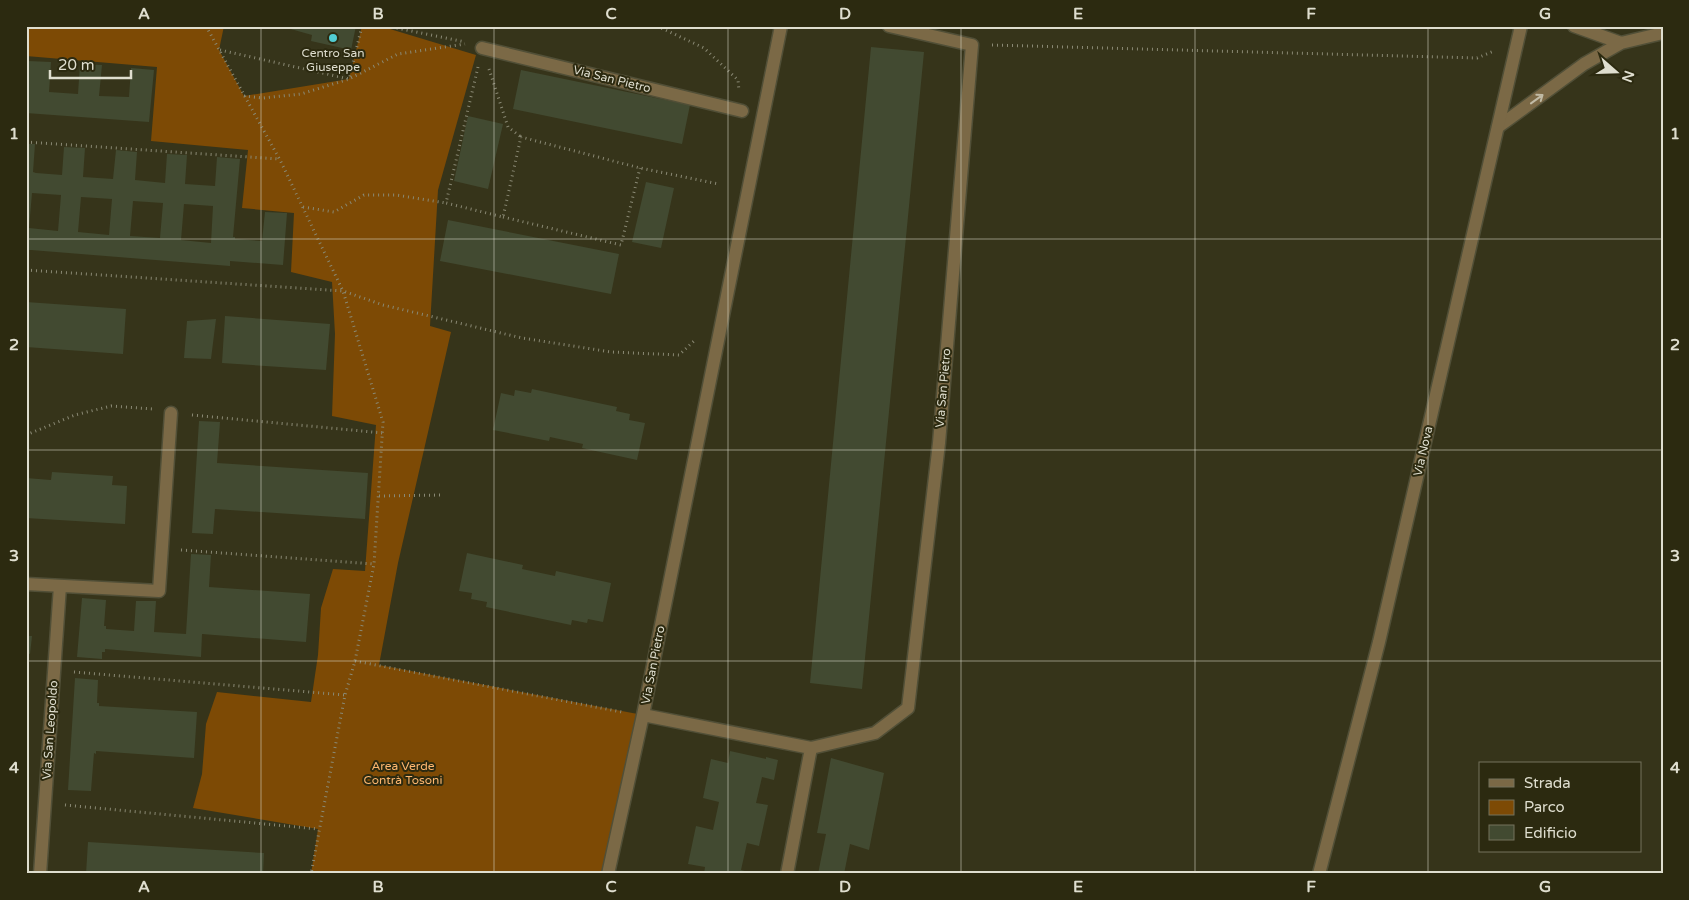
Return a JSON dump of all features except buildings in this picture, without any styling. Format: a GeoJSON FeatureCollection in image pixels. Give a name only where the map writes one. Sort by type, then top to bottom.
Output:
{"type":"FeatureCollection","features":[{"type":"Feature","properties":{"kind":"street","name":"Via San Pietro"},"geometry":{"type":"LineString","coordinates":[[608,874],[637,714],[781,26]]}},
{"type":"Feature","properties":{"kind":"street"},"geometry":{"type":"LineString","coordinates":[[889,26],[972,45]]}},
{"type":"Feature","properties":{"kind":"street","name":"Via Nova"},"geometry":{"type":"LineString","coordinates":[[1319,874],[1379,642],[1521,26]]}},
{"type":"Feature","properties":{"kind":"street"},"geometry":{"type":"LineString","coordinates":[[1574,26],[1621,43]]}},
{"type":"Feature","properties":{"kind":"street"},"geometry":{"type":"LineString","coordinates":[[1498,128],[1584,64],[1621,43],[1663,33]]}},
{"type":"Feature","properties":{"kind":"street","name":"Via San Pietro"},"geometry":{"type":"LineString","coordinates":[[637,714],[811,748],[875,733],[908,708],[939,443],[972,45]]}},
{"type":"Feature","properties":{"kind":"street","name":"Via San Pietro"},"geometry":{"type":"LineString","coordinates":[[482,48],[742,111]]}},
{"type":"Feature","properties":{"kind":"street"},"geometry":{"type":"LineString","coordinates":[[26,584],[159,590],[172,413]]}},
{"type":"Feature","properties":{"kind":"street","name":"Via San Leopoldo"},"geometry":{"type":"LineString","coordinates":[[40,874],[60,586]]}},
{"type":"Feature","properties":{"kind":"street"},"geometry":{"type":"LineString","coordinates":[[787,874],[811,748]]}},
{"type":"Feature","properties":{"kind":"path"},"geometry":{"type":"LineString","coordinates":[[206,26],[280,160],[343,291],[383,422],[374,564],[356,661],[345,695],[318,829],[311,874]]}},
{"type":"Feature","properties":{"kind":"path"},"geometry":{"type":"LineString","coordinates":[[349,79],[362,26]]}},
{"type":"Feature","properties":{"kind":"path"},"geometry":{"type":"LineString","coordinates":[[387,26],[468,43]]}},
{"type":"Feature","properties":{"kind":"path"},"geometry":{"type":"LineString","coordinates":[[657,26],[704,48],[738,80],[742,111]]}},
{"type":"Feature","properties":{"kind":"path"},"geometry":{"type":"LineString","coordinates":[[468,43],[470,35]]}},
{"type":"Feature","properties":{"kind":"path"},"geometry":{"type":"LineString","coordinates":[[972,45],[1477,58],[1518,41]]}},
{"type":"Feature","properties":{"kind":"path"},"geometry":{"type":"LineString","coordinates":[[244,96],[263,98],[300,94],[349,79],[398,54],[468,43]]}},
{"type":"Feature","properties":{"kind":"path"},"geometry":{"type":"LineString","coordinates":[[482,48],[508,127],[521,137],[640,168],[719,184]]}},
{"type":"Feature","properties":{"kind":"path"},"geometry":{"type":"LineString","coordinates":[[446,204],[482,48]]}},
{"type":"Feature","properties":{"kind":"path"},"geometry":{"type":"LineString","coordinates":[[219,50],[349,79]]}},
{"type":"Feature","properties":{"kind":"path"},"geometry":{"type":"LineString","coordinates":[[503,217],[521,137]]}},
{"type":"Feature","properties":{"kind":"path"},"geometry":{"type":"LineString","coordinates":[[26,142],[280,160]]}},
{"type":"Feature","properties":{"kind":"path"},"geometry":{"type":"LineString","coordinates":[[302,207],[334,212],[364,195],[396,195],[446,204],[620,245],[640,168]]}},
{"type":"Feature","properties":{"kind":"path"},"geometry":{"type":"LineString","coordinates":[[26,270],[343,291],[383,305],[512,336],[612,352],[679,355],[695,340]]}},
{"type":"Feature","properties":{"kind":"path"},"geometry":{"type":"LineString","coordinates":[[26,435],[75,415],[111,406],[383,433]]}},
{"type":"Feature","properties":{"kind":"path"},"geometry":{"type":"LineString","coordinates":[[379,496],[442,495]]}},
{"type":"Feature","properties":{"kind":"path"},"geometry":{"type":"LineString","coordinates":[[163,548],[374,564]]}},
{"type":"Feature","properties":{"kind":"path"},"geometry":{"type":"LineString","coordinates":[[356,661],[637,714]]}},
{"type":"Feature","properties":{"kind":"path"},"geometry":{"type":"LineString","coordinates":[[54,671],[345,695]]}},
{"type":"Feature","properties":{"kind":"path"},"geometry":{"type":"LineString","coordinates":[[45,803],[318,829]]}},
{"type":"Feature","properties":{"kind":"green space","name":"Area Verde Contrà Tosoni"},"geometry":{"type":"Polygon","coordinates":[[[26,26],[224,26],[219,50],[244,96],[349,79],[362,26],[380,26],[476,55],[438,190],[430,326],[451,332],[398,563],[379,665],[643,715],[608,874],[311,874],[318,829],[193,808],[202,774],[206,724],[217,692],[311,702],[318,655],[321,608],[333,569],[365,571],[376,425],[332,416],[335,334],[332,282],[291,272],[294,213],[242,208],[248,150],[151,141],[157,67],[26,56],[26,26]]]}},
{"type":"Feature","properties":{"kind":"place","name":"Centro San Giuseppe"},"geometry":{"type":"Point","coordinates":[333,38]}}]}
